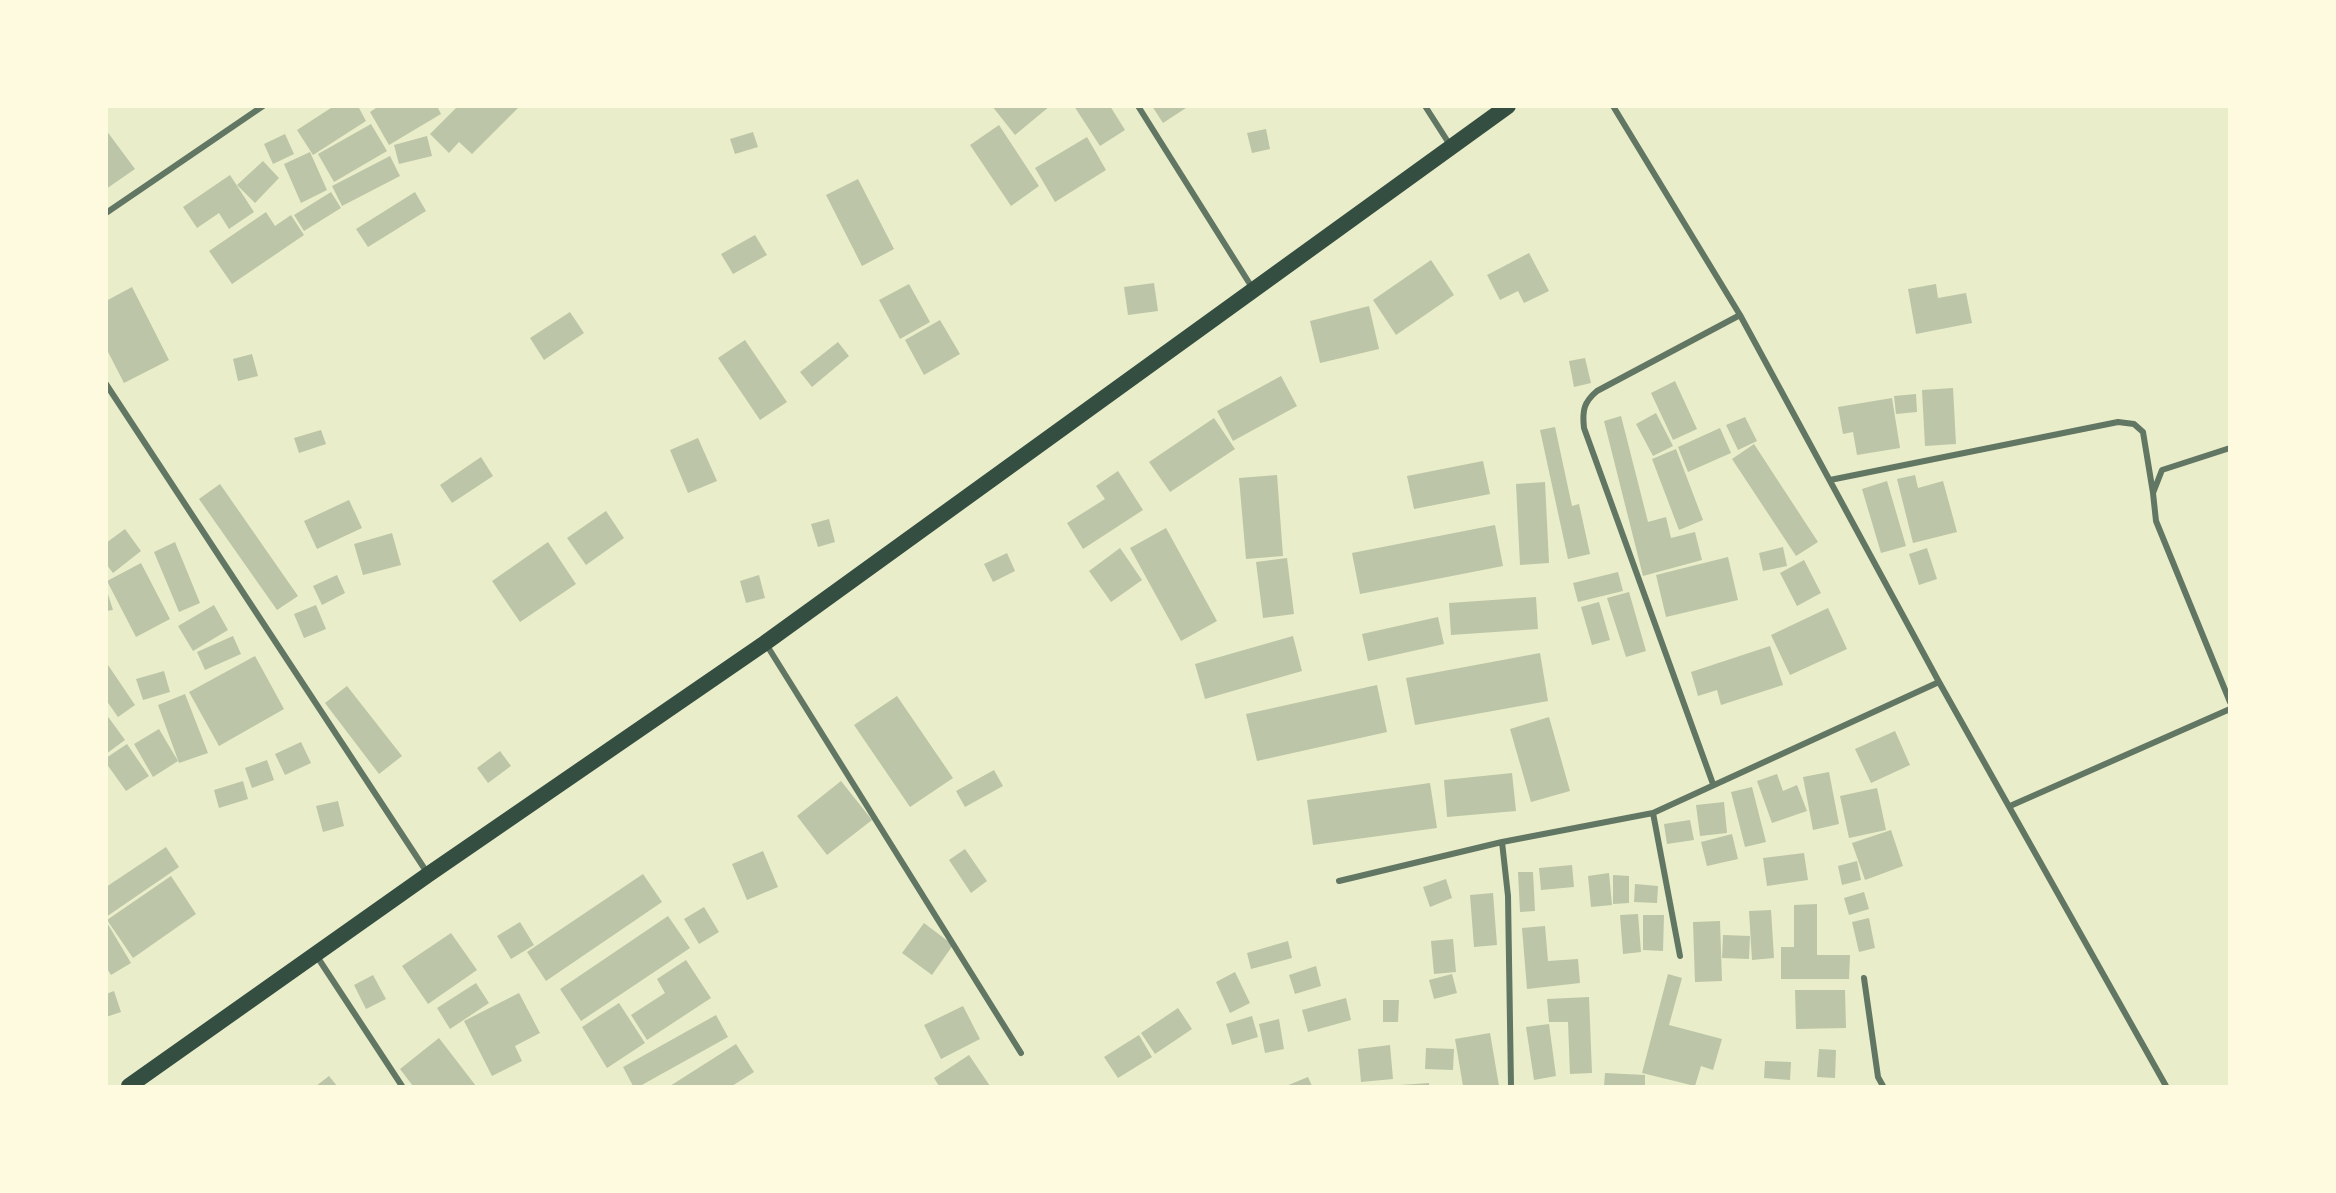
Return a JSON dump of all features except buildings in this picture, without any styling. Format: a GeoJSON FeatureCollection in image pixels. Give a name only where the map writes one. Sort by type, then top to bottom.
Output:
{"type":"FeatureCollection","features":[{"type":"Feature","properties":{"kind":"highway"},"geometry":{"type":"LineString","coordinates":[[129,1086],[429,874],[765,643],[1509,106]]}},
{"type":"Feature","properties":{"kind":"street"},"geometry":{"type":"LineString","coordinates":[[106,213],[262,106]]}},
{"type":"Feature","properties":{"kind":"street"},"geometry":{"type":"LineString","coordinates":[[1138,106],[1253,290]]}},
{"type":"Feature","properties":{"kind":"street"},"geometry":{"type":"LineString","coordinates":[[1425,106],[1452,148]]}},
{"type":"Feature","properties":{"kind":"street"},"geometry":{"type":"LineString","coordinates":[[1613,106],[1740,315],[1939,682],[2166,1086]]}},
{"type":"Feature","properties":{"kind":"street"},"geometry":{"type":"LineString","coordinates":[[1713,784],[1584,428],[1582,412],[1587,400],[1597,391],[1740,315]]}},
{"type":"Feature","properties":{"kind":"street"},"geometry":{"type":"LineString","coordinates":[[106,384],[429,874]]}},
{"type":"Feature","properties":{"kind":"street"},"geometry":{"type":"LineString","coordinates":[[1830,480],[2118,422],[2134,424],[2143,432],[2156,520],[2229,702]]}},
{"type":"Feature","properties":{"kind":"street"},"geometry":{"type":"LineString","coordinates":[[2153,493],[2162,470],[2229,448]]}},
{"type":"Feature","properties":{"kind":"street"},"geometry":{"type":"LineString","coordinates":[[765,643],[1021,1053]]}},
{"type":"Feature","properties":{"kind":"street"},"geometry":{"type":"LineString","coordinates":[[1340,881],[1502,842],[1653,813],[1939,682]]}},
{"type":"Feature","properties":{"kind":"street"},"geometry":{"type":"LineString","coordinates":[[2010,806],[2229,709]]}},
{"type":"Feature","properties":{"kind":"street"},"geometry":{"type":"LineString","coordinates":[[1653,813],[1680,956]]}},
{"type":"Feature","properties":{"kind":"street"},"geometry":{"type":"LineString","coordinates":[[1502,842],[1508,896],[1511,1086]]}},
{"type":"Feature","properties":{"kind":"street"},"geometry":{"type":"LineString","coordinates":[[316,954],[402,1086]]}},
{"type":"Feature","properties":{"kind":"street"},"geometry":{"type":"LineString","coordinates":[[1864,978],[1878,1077],[1883,1086]]}}]}
